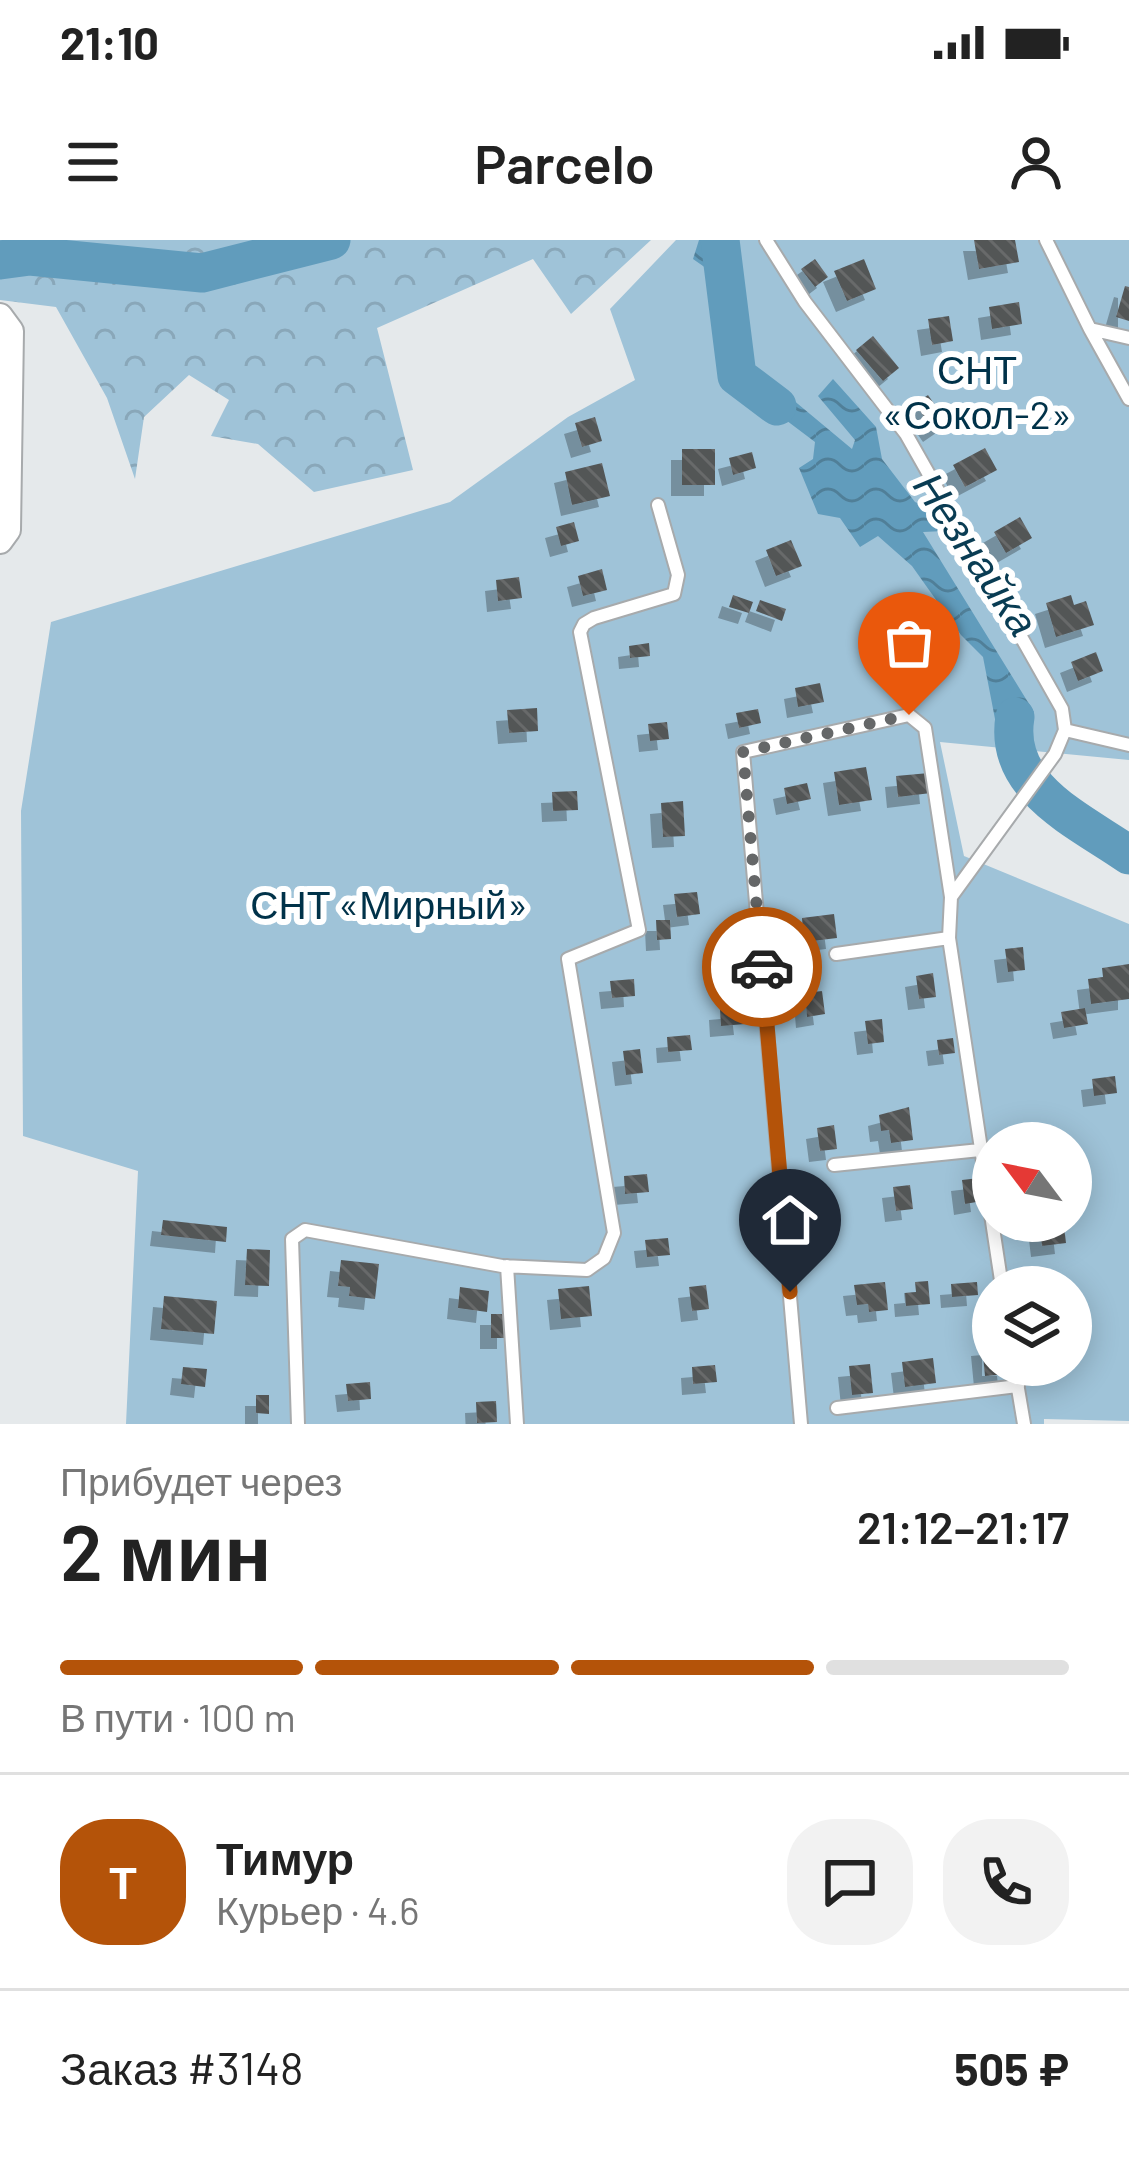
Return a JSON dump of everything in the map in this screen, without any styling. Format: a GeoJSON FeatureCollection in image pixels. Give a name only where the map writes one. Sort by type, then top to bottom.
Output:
{"type":"FeatureCollection","features":[{"type":"Feature","properties":{"kind":"street"},"geometry":{"type":"LineString","coordinates":[[0,316],[11,331],[8,530],[0,541]]}},
{"type":"Feature","properties":{"kind":"lane"},"geometry":{"type":"LineString","coordinates":[[766,240],[805,302],[906,434],[1062,709],[1065,730],[1055,754],[951,897]]}},
{"type":"Feature","properties":{"kind":"lane"},"geometry":{"type":"LineString","coordinates":[[1046,240],[1129,399]]}},
{"type":"Feature","properties":{"kind":"lane"},"geometry":{"type":"LineString","coordinates":[[1090,329],[1129,338]]}},
{"type":"Feature","properties":{"kind":"lane"},"geometry":{"type":"LineString","coordinates":[[298,1424],[292,1239],[297,1233],[305,1230],[507,1266],[587,1270],[604,1258],[614,1233],[568,959],[638,930],[580,632],[594,618],[674,594],[678,574],[658,505]]}},
{"type":"Feature","properties":{"kind":"lane"},"geometry":{"type":"LineString","coordinates":[[801,1424],[743,752],[909,715],[926,728],[976,1122]]}},
{"type":"Feature","properties":{"kind":"lane"},"geometry":{"type":"LineString","coordinates":[[1065,730],[1129,745]]}},
{"type":"Feature","properties":{"kind":"lane"},"geometry":{"type":"LineString","coordinates":[[836,954],[949,938]]}},
{"type":"Feature","properties":{"kind":"lane"},"geometry":{"type":"LineString","coordinates":[[834,1165],[972,1151]]}},
{"type":"Feature","properties":{"kind":"lane"},"geometry":{"type":"LineString","coordinates":[[507,1266],[517,1424]]}},
{"type":"Feature","properties":{"kind":"lane"},"geometry":{"type":"LineString","coordinates":[[837,1408],[1018,1386],[1024,1424]]}},
{"type":"Feature","properties":{"kind":"green space"},"geometry":{"type":"Polygon","coordinates":[[[0,240],[651,240],[571,314],[533,259],[377,328],[413,470],[314,492],[258,444],[211,436],[229,400],[189,375],[144,417],[135,479],[107,398],[56,307],[0,300],[0,240]]]}},
{"type":"Feature","properties":{"kind":"green space"},"geometry":{"type":"Polygon","coordinates":[[[676,240],[1129,240],[1129,760],[940,742],[964,856],[1129,924],[1129,1421],[126,1424],[138,1171],[23,1136],[21,811],[51,622],[450,502],[568,417],[635,380],[610,309],[676,240]]]}},
{"type":"Feature","properties":{"kind":"water"},"geometry":{"type":"Polygon","coordinates":[[[699,240],[729,240],[723,265],[730,299],[719,302],[713,273],[693,259],[699,240]]]}},
{"type":"Feature","properties":{"kind":"water"},"geometry":{"type":"Polygon","coordinates":[[[742,369],[786,394],[852,449],[855,440],[818,396],[833,379],[876,427],[882,459],[915,502],[942,513],[944,531],[923,532],[1034,712],[1020,730],[1025,765],[1012,768],[1001,750],[983,657],[961,635],[912,566],[878,536],[860,547],[840,518],[818,514],[799,468],[813,459],[815,442],[734,381],[742,369]]]}},
{"type":"Feature","properties":{"kind":"water"},"geometry":{"type":"Polygon","coordinates":[[[1049,784],[1129,838],[1129,866],[1057,827],[1036,802],[1049,784]]]}},
{"type":"Feature","properties":{"kind":"building"},"geometry":{"type":"Polygon","coordinates":[[[974,240],[1015,240],[1019,262],[979,269],[974,240]]]}},
{"type":"Feature","properties":{"kind":"building"},"geometry":{"type":"Polygon","coordinates":[[[815,259],[828,277],[815,287],[801,269],[815,259]]]}},
{"type":"Feature","properties":{"kind":"building"},"geometry":{"type":"Polygon","coordinates":[[[864,259],[876,289],[847,301],[834,271],[864,259]]]}},
{"type":"Feature","properties":{"kind":"building"},"geometry":{"type":"Polygon","coordinates":[[[1125,286],[1129,287],[1129,321],[1116,317],[1125,286]]]}},
{"type":"Feature","properties":{"kind":"building"},"geometry":{"type":"Polygon","coordinates":[[[1019,302],[1022,324],[992,329],[989,307],[1019,302]]]}},
{"type":"Feature","properties":{"kind":"building"},"geometry":{"type":"Polygon","coordinates":[[[949,316],[953,341],[932,345],[928,319],[949,316]]]}},
{"type":"Feature","properties":{"kind":"building"},"geometry":{"type":"Polygon","coordinates":[[[873,336],[899,368],[883,381],[856,350],[873,336]]]}},
{"type":"Feature","properties":{"kind":"building"},"geometry":{"type":"Polygon","coordinates":[[[928,395],[947,422],[934,431],[915,404],[928,395]]]}},
{"type":"Feature","properties":{"kind":"building"},"geometry":{"type":"Polygon","coordinates":[[[595,417],[602,441],[582,447],[575,423],[595,417]]]}},
{"type":"Feature","properties":{"kind":"building"},"geometry":{"type":"Polygon","coordinates":[[[985,448],[997,470],[965,487],[953,465],[985,448]]]}},
{"type":"Feature","properties":{"kind":"building"},"geometry":{"type":"Polygon","coordinates":[[[682,449],[715,449],[715,485],[682,485],[682,449]]]}},
{"type":"Feature","properties":{"kind":"building"},"geometry":{"type":"Polygon","coordinates":[[[752,452],[756,468],[733,475],[729,458],[752,452]]]}},
{"type":"Feature","properties":{"kind":"building"},"geometry":{"type":"Polygon","coordinates":[[[602,463],[610,496],[572,505],[565,472],[602,463]]]}},
{"type":"Feature","properties":{"kind":"building"},"geometry":{"type":"Polygon","coordinates":[[[1020,517],[1032,538],[1006,553],[994,532],[1020,517]]]}},
{"type":"Feature","properties":{"kind":"building"},"geometry":{"type":"Polygon","coordinates":[[[574,522],[579,541],[561,546],[556,527],[574,522]]]}},
{"type":"Feature","properties":{"kind":"building"},"geometry":{"type":"Polygon","coordinates":[[[791,540],[802,566],[776,576],[766,550],[791,540]]]}},
{"type":"Feature","properties":{"kind":"building"},"geometry":{"type":"Polygon","coordinates":[[[602,569],[607,590],[583,596],[578,576],[602,569]]]}},
{"type":"Feature","properties":{"kind":"building"},"geometry":{"type":"Polygon","coordinates":[[[519,577],[522,598],[498,601],[496,580],[519,577]]]}},
{"type":"Feature","properties":{"kind":"building"},"geometry":{"type":"Polygon","coordinates":[[[733,595],[753,602],[749,613],[729,607],[733,595]]]}},
{"type":"Feature","properties":{"kind":"building"},"geometry":{"type":"Polygon","coordinates":[[[1071,595],[1074,605],[1086,601],[1094,625],[1056,637],[1046,603],[1071,595]]]}},
{"type":"Feature","properties":{"kind":"building"},"geometry":{"type":"Polygon","coordinates":[[[760,600],[786,609],[782,621],[756,611],[760,600]]]}},
{"type":"Feature","properties":{"kind":"building"},"geometry":{"type":"Polygon","coordinates":[[[649,643],[650,656],[630,658],[629,646],[649,643]]]}},
{"type":"Feature","properties":{"kind":"building"},"geometry":{"type":"Polygon","coordinates":[[[1096,652],[1103,671],[1078,681],[1071,662],[1096,652]]]}},
{"type":"Feature","properties":{"kind":"building"},"geometry":{"type":"Polygon","coordinates":[[[820,683],[824,702],[798,707],[795,688],[820,683]]]}},
{"type":"Feature","properties":{"kind":"building"},"geometry":{"type":"Polygon","coordinates":[[[537,708],[538,731],[509,733],[507,710],[537,708]]]}},
{"type":"Feature","properties":{"kind":"building"},"geometry":{"type":"Polygon","coordinates":[[[758,709],[761,723],[739,728],[736,713],[758,709]]]}},
{"type":"Feature","properties":{"kind":"building"},"geometry":{"type":"Polygon","coordinates":[[[667,722],[669,739],[650,741],[648,724],[667,722]]]}},
{"type":"Feature","properties":{"kind":"building"},"geometry":{"type":"Polygon","coordinates":[[[866,767],[872,800],[839,805],[834,772],[866,767]]]}},
{"type":"Feature","properties":{"kind":"building"},"geometry":{"type":"Polygon","coordinates":[[[929,773],[931,793],[898,797],[896,776],[929,773]]]}},
{"type":"Feature","properties":{"kind":"building"},"geometry":{"type":"Polygon","coordinates":[[[807,783],[811,799],[787,804],[784,788],[807,783]]]}},
{"type":"Feature","properties":{"kind":"building"},"geometry":{"type":"Polygon","coordinates":[[[577,791],[578,810],[553,811],[552,792],[577,791]]]}},
{"type":"Feature","properties":{"kind":"building"},"geometry":{"type":"Polygon","coordinates":[[[683,801],[685,836],[663,837],[661,803],[683,801]]]}},
{"type":"Feature","properties":{"kind":"building"},"geometry":{"type":"Polygon","coordinates":[[[697,892],[700,914],[677,917],[674,894],[697,892]]]}},
{"type":"Feature","properties":{"kind":"building"},"geometry":{"type":"Polygon","coordinates":[[[834,914],[837,938],[804,942],[802,918],[834,914]]]}},
{"type":"Feature","properties":{"kind":"building"},"geometry":{"type":"Polygon","coordinates":[[[656,920],[670,920],[671,939],[657,940],[656,920]]]}},
{"type":"Feature","properties":{"kind":"building"},"geometry":{"type":"Polygon","coordinates":[[[1023,947],[1025,970],[1008,972],[1005,949],[1023,947]]]}},
{"type":"Feature","properties":{"kind":"building"},"geometry":{"type":"Polygon","coordinates":[[[1129,964],[1129,999],[1091,1004],[1088,979],[1103,977],[1102,968],[1129,964]]]}},
{"type":"Feature","properties":{"kind":"building"},"geometry":{"type":"Polygon","coordinates":[[[933,973],[936,997],[919,999],[916,976],[933,973]]]}},
{"type":"Feature","properties":{"kind":"building"},"geometry":{"type":"Polygon","coordinates":[[[634,979],[635,996],[612,998],[610,981],[634,979]]]}},
{"type":"Feature","properties":{"kind":"building"},"geometry":{"type":"Polygon","coordinates":[[[822,991],[825,1014],[807,1017],[805,993],[822,991]]]}},
{"type":"Feature","properties":{"kind":"building"},"geometry":{"type":"Polygon","coordinates":[[[743,1007],[745,1024],[721,1026],[720,1009],[743,1007]]]}},
{"type":"Feature","properties":{"kind":"building"},"geometry":{"type":"Polygon","coordinates":[[[1085,1008],[1088,1024],[1064,1028],[1061,1012],[1085,1008]]]}},
{"type":"Feature","properties":{"kind":"building"},"geometry":{"type":"Polygon","coordinates":[[[882,1019],[884,1042],[868,1044],[865,1021],[882,1019]]]}},
{"type":"Feature","properties":{"kind":"building"},"geometry":{"type":"Polygon","coordinates":[[[690,1035],[692,1050],[668,1052],[667,1037],[690,1035]]]}},
{"type":"Feature","properties":{"kind":"building"},"geometry":{"type":"Polygon","coordinates":[[[953,1038],[955,1053],[939,1055],[937,1040],[953,1038]]]}},
{"type":"Feature","properties":{"kind":"building"},"geometry":{"type":"Polygon","coordinates":[[[640,1049],[643,1073],[626,1075],[623,1051],[640,1049]]]}},
{"type":"Feature","properties":{"kind":"building"},"geometry":{"type":"Polygon","coordinates":[[[1115,1076],[1117,1093],[1094,1096],[1092,1079],[1115,1076]]]}},
{"type":"Feature","properties":{"kind":"building"},"geometry":{"type":"Polygon","coordinates":[[[909,1107],[913,1140],[891,1143],[889,1130],[881,1131],[879,1115],[909,1107]]]}},
{"type":"Feature","properties":{"kind":"building"},"geometry":{"type":"Polygon","coordinates":[[[834,1125],[837,1149],[820,1151],[817,1128],[834,1125]]]}},
{"type":"Feature","properties":{"kind":"building"},"geometry":{"type":"Polygon","coordinates":[[[647,1174],[649,1192],[625,1194],[624,1176],[647,1174]]]}},
{"type":"Feature","properties":{"kind":"building"},"geometry":{"type":"Polygon","coordinates":[[[972,1179],[972,1203],[965,1204],[962,1180],[972,1179]]]}},
{"type":"Feature","properties":{"kind":"building"},"geometry":{"type":"Polygon","coordinates":[[[910,1185],[913,1209],[896,1211],[893,1187],[910,1185]]]}},
{"type":"Feature","properties":{"kind":"building"},"geometry":{"type":"Polygon","coordinates":[[[163,1220],[227,1227],[226,1242],[161,1235],[163,1220]]]}},
{"type":"Feature","properties":{"kind":"building"},"geometry":{"type":"Polygon","coordinates":[[[668,1238],[670,1255],[647,1257],[645,1240],[668,1238]]]}},
{"type":"Feature","properties":{"kind":"building"},"geometry":{"type":"Polygon","coordinates":[[[247,1249],[270,1250],[269,1286],[245,1285],[247,1249]]]}},
{"type":"Feature","properties":{"kind":"building"},"geometry":{"type":"Polygon","coordinates":[[[341,1260],[379,1264],[375,1299],[349,1296],[350,1287],[338,1286],[341,1260]]]}},
{"type":"Feature","properties":{"kind":"building"},"geometry":{"type":"Polygon","coordinates":[[[928,1281],[930,1304],[906,1306],[905,1293],[916,1292],[915,1282],[928,1281]]]}},
{"type":"Feature","properties":{"kind":"building"},"geometry":{"type":"Polygon","coordinates":[[[885,1282],[888,1310],[869,1312],[868,1304],[857,1305],[854,1285],[885,1282]]]}},
{"type":"Feature","properties":{"kind":"building"},"geometry":{"type":"Polygon","coordinates":[[[972,1282],[972,1295],[952,1297],[951,1284],[972,1282]]]}},
{"type":"Feature","properties":{"kind":"building"},"geometry":{"type":"Polygon","coordinates":[[[706,1285],[709,1309],[692,1311],[689,1287],[706,1285]]]}},
{"type":"Feature","properties":{"kind":"building"},"geometry":{"type":"Polygon","coordinates":[[[589,1286],[592,1316],[561,1319],[558,1289],[589,1286]]]}},
{"type":"Feature","properties":{"kind":"building"},"geometry":{"type":"Polygon","coordinates":[[[460,1287],[489,1291],[487,1312],[458,1308],[460,1287]]]}},
{"type":"Feature","properties":{"kind":"building"},"geometry":{"type":"Polygon","coordinates":[[[164,1296],[217,1301],[214,1334],[161,1329],[164,1296]]]}},
{"type":"Feature","properties":{"kind":"building"},"geometry":{"type":"Polygon","coordinates":[[[491,1314],[508,1314],[508,1338],[491,1338],[491,1314]]]}},
{"type":"Feature","properties":{"kind":"building"},"geometry":{"type":"Polygon","coordinates":[[[933,1358],[936,1383],[905,1387],[902,1362],[933,1358]]]}},
{"type":"Feature","properties":{"kind":"building"},"geometry":{"type":"Polygon","coordinates":[[[870,1364],[873,1393],[852,1395],[849,1366],[870,1364]]]}},
{"type":"Feature","properties":{"kind":"building"},"geometry":{"type":"Polygon","coordinates":[[[715,1365],[717,1382],[693,1384],[692,1367],[715,1365]]]}},
{"type":"Feature","properties":{"kind":"building"},"geometry":{"type":"Polygon","coordinates":[[[183,1367],[207,1369],[205,1387],[181,1384],[183,1367]]]}},
{"type":"Feature","properties":{"kind":"building"},"geometry":{"type":"Polygon","coordinates":[[[370,1382],[371,1399],[348,1401],[346,1384],[370,1382]]]}},
{"type":"Feature","properties":{"kind":"building"},"geometry":{"type":"Polygon","coordinates":[[[256,1395],[269,1395],[269,1414],[256,1413],[256,1395]]]}},
{"type":"Feature","properties":{"kind":"building"},"geometry":{"type":"Polygon","coordinates":[[[496,1401],[497,1422],[477,1423],[476,1402],[496,1401]]]}},
{"type":"Feature","properties":{"kind":"waterway","name":"Незнайка"},"geometry":{"type":"LineString","coordinates":[[0,260],[30,256],[202,273],[331,240]]}},
{"type":"Feature","properties":{"kind":"waterway","name":"Незнайка"},"geometry":{"type":"LineString","coordinates":[[720,240],[737,376],[777,406]]}},
{"type":"Feature","properties":{"kind":"waterway","name":"Незнайка"},"geometry":{"type":"LineString","coordinates":[[1015,717],[1014,742],[1033,783],[1068,815],[1129,855]]}},
{"type":"Feature","properties":{"kind":"way so far"},"geometry":{"type":"LineString","coordinates":[[762,967],[743,752],[909,715]]}},
{"type":"Feature","properties":{"kind":"route"},"geometry":{"type":"LineString","coordinates":[[762,967],[790,1292]]}},
{"type":"Feature","properties":{"kind":"park label","name":"СНТ «Сокол-2»"},"geometry":{"type":"Point","coordinates":[977,392]}},
{"type":"Feature","properties":{"kind":"park label","name":"СНТ «Мирный»"},"geometry":{"type":"Point","coordinates":[389,905]}}]}
